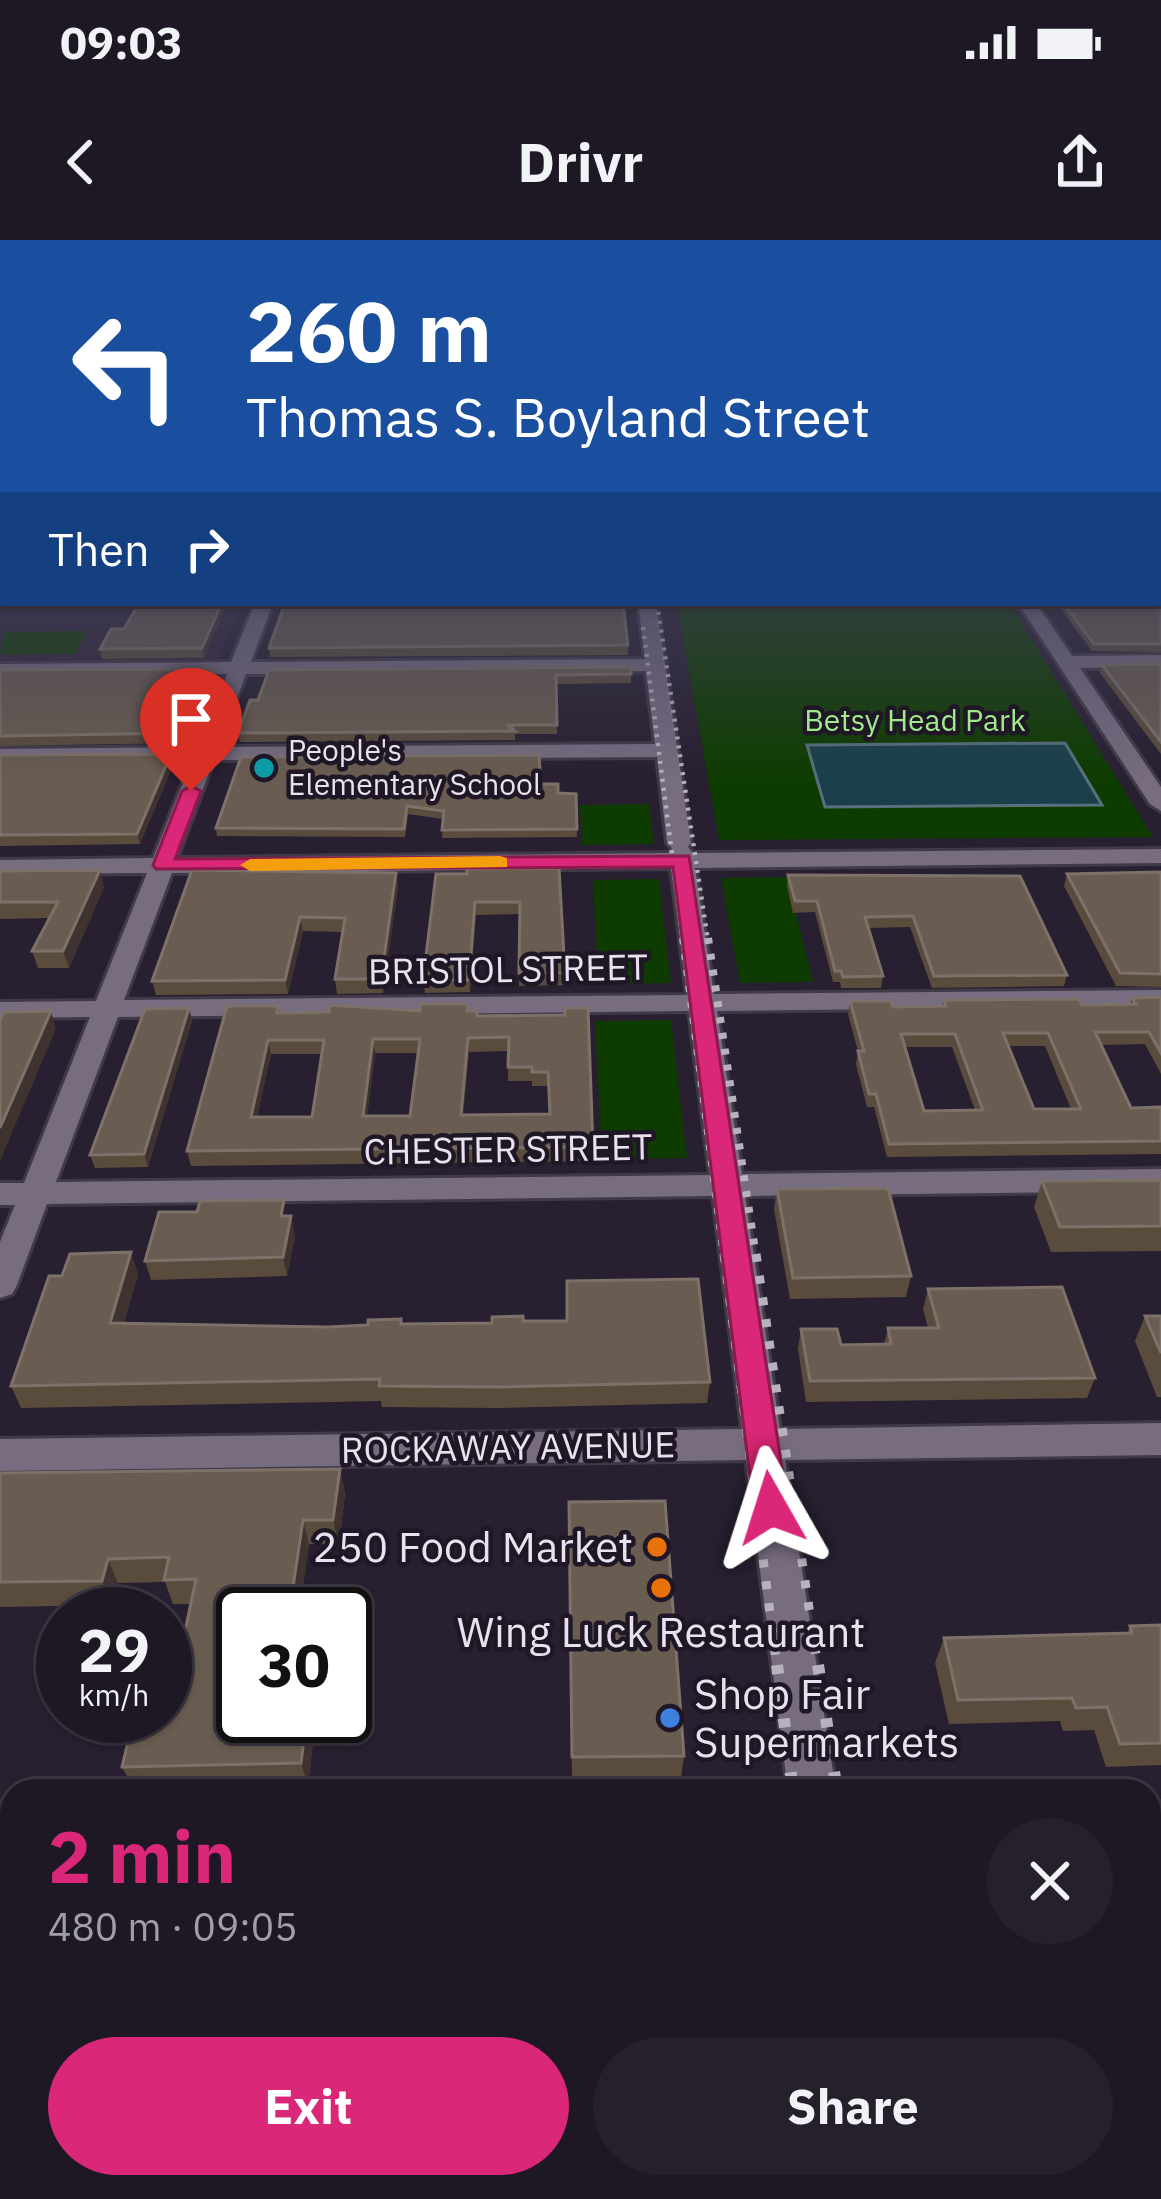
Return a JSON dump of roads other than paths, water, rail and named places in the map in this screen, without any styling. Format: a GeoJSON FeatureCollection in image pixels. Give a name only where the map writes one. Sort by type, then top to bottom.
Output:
{"type":"FeatureCollection","features":[{"type":"Feature","properties":{"kind":"street"},"geometry":{"type":"LineString","coordinates":[[0,1285],[263,606]]}},
{"type":"Feature","properties":{"kind":"street"},"geometry":{"type":"LineString","coordinates":[[646,606],[810,1779]]}},
{"type":"Feature","properties":{"kind":"street"},"geometry":{"type":"LineString","coordinates":[[1029,606],[1161,804]]}},
{"type":"Feature","properties":{"kind":"street"},"geometry":{"type":"LineString","coordinates":[[1066,662],[1161,661]]}},
{"type":"Feature","properties":{"kind":"street"},"geometry":{"type":"LineString","coordinates":[[0,670],[654,665]]}},
{"type":"Feature","properties":{"kind":"street"},"geometry":{"type":"LineString","coordinates":[[1123,746],[1151,746]]}},
{"type":"Feature","properties":{"kind":"street"},"geometry":{"type":"LineString","coordinates":[[0,755],[667,750]]}},
{"type":"Feature","properties":{"kind":"street"},"geometry":{"type":"LineString","coordinates":[[0,867],[681,852],[1161,856]]}},
{"type":"Feature","properties":{"kind":"street","name":"BRISTOL STREET"},"geometry":{"type":"LineString","coordinates":[[0,1010],[1161,998]]}},
{"type":"Feature","properties":{"kind":"street","name":"CHESTER STREET"},"geometry":{"type":"LineString","coordinates":[[0,1194],[1161,1180]]}},
{"type":"Feature","properties":{"kind":"street","name":"ROCKAWAY AVENUE"},"geometry":{"type":"LineString","coordinates":[[0,1455],[1161,1439]]}},
{"type":"Feature","properties":{"kind":"water"},"geometry":{"type":"Polygon","coordinates":[[[1065,743],[1102,805],[825,807],[807,745],[1065,743]]]}},
{"type":"Feature","properties":{"kind":"railway"},"geometry":{"type":"LineString","coordinates":[[657,606],[708,941]]}},
{"type":"Feature","properties":{"kind":"railway"},"geometry":{"type":"LineString","coordinates":[[643,627],[683,941]]}},
{"type":"Feature","properties":{"kind":"railway"},"geometry":{"type":"LineString","coordinates":[[683,938],[724,1257]]}},
{"type":"Feature","properties":{"kind":"railway"},"geometry":{"type":"LineString","coordinates":[[708,938],[756,1257]]}},
{"type":"Feature","properties":{"kind":"railway"},"geometry":{"type":"LineString","coordinates":[[724,1254],[777,1668]]}},
{"type":"Feature","properties":{"kind":"railway"},"geometry":{"type":"LineString","coordinates":[[756,1254],[818,1668]]}},
{"type":"Feature","properties":{"kind":"railway"},"geometry":{"type":"LineString","coordinates":[[777,1665],[791,1779]]}},
{"type":"Feature","properties":{"kind":"railway"},"geometry":{"type":"LineString","coordinates":[[818,1665],[835,1779]]}},
{"type":"Feature","properties":{"kind":"place","name":"People's Elementary School"},"geometry":{"type":"Point","coordinates":[264,768]}},
{"type":"Feature","properties":{"kind":"place","name":"250 Food Market"},"geometry":{"type":"Point","coordinates":[657,1547]}},
{"type":"Feature","properties":{"kind":"place","name":"Wing Luck Restaurant"},"geometry":{"type":"Point","coordinates":[661,1588]}},
{"type":"Feature","properties":{"kind":"place","name":"Shop Fair Supermarkets"},"geometry":{"type":"Point","coordinates":[670,1718]}},
{"type":"Feature","properties":{"kind":"park label","name":"Betsy Head Park"},"geometry":{"type":"Point","coordinates":[915,721]}}]}
